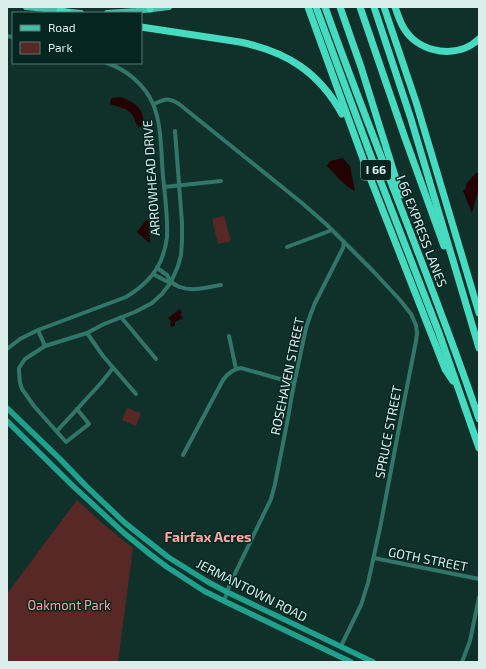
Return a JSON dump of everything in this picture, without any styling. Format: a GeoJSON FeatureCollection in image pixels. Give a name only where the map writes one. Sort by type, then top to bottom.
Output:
{"type":"FeatureCollection","features":[{"type":"Feature","properties":{"kind":"highway"},"geometry":{"type":"LineString","coordinates":[[308,7],[366,170]]}},
{"type":"Feature","properties":{"kind":"highway","name":"I 66"},"geometry":{"type":"LineString","coordinates":[[316,7],[372,159],[439,333],[479,448]]}},
{"type":"Feature","properties":{"kind":"highway","name":"I 66 EXPRESS LANES"},"geometry":{"type":"LineString","coordinates":[[325,7],[375,143],[414,239],[461,365],[479,419]]}},
{"type":"Feature","properties":{"kind":"highway"},"geometry":{"type":"LineString","coordinates":[[340,7],[361,67],[400,194],[410,219],[414,239]]}},
{"type":"Feature","properties":{"kind":"highway"},"geometry":{"type":"LineString","coordinates":[[360,7],[404,138],[466,304]]}},
{"type":"Feature","properties":{"kind":"highway","name":"I 66 EXPRESS LANES"},"geometry":{"type":"LineString","coordinates":[[374,7],[411,119],[479,348]]}},
{"type":"Feature","properties":{"kind":"highway"},"geometry":{"type":"LineString","coordinates":[[384,7],[416,102],[479,313]]}},
{"type":"Feature","properties":{"kind":"highway"},"geometry":{"type":"LineString","coordinates":[[395,7],[405,30],[415,40],[428,48],[443,52],[456,51],[471,46],[479,40]]}},
{"type":"Feature","properties":{"kind":"highway"},"geometry":{"type":"LineString","coordinates":[[60,11],[64,12]]}},
{"type":"Feature","properties":{"kind":"highway"},"geometry":{"type":"LineString","coordinates":[[142,27],[254,45],[277,52],[300,65],[320,83],[336,104],[349,130],[445,369],[460,391]]}},
{"type":"Feature","properties":{"kind":"main road"},"geometry":{"type":"LineString","coordinates":[[26,7],[70,12]]}},
{"type":"Feature","properties":{"kind":"main road"},"geometry":{"type":"LineString","coordinates":[[116,12],[169,7]]}},
{"type":"Feature","properties":{"kind":"main road","name":"JERMANTOWN ROAD"},"geometry":{"type":"LineString","coordinates":[[7,408],[86,486],[125,522],[168,556],[197,576],[227,592],[372,662]]}},
{"type":"Feature","properties":{"kind":"main road","name":"JERMANTOWN ROAD"},"geometry":{"type":"LineString","coordinates":[[7,421],[124,534],[167,567],[204,591],[351,662]]}},
{"type":"Feature","properties":{"kind":"street"},"geometry":{"type":"LineString","coordinates":[[109,64],[133,77],[154,104],[164,99],[169,99],[179,104],[302,203],[344,242]]}},
{"type":"Feature","properties":{"kind":"street","name":"ARROWHEAD DRIVE"},"geometry":{"type":"LineString","coordinates":[[7,349],[20,339],[38,330],[126,297],[142,286],[157,268],[167,239],[167,227],[159,128],[154,104]]}},
{"type":"Feature","properties":{"kind":"street"},"geometry":{"type":"LineString","coordinates":[[77,409],[88,424],[66,442],[34,406],[22,389],[18,371],[25,359],[44,346],[87,333],[104,324],[135,312],[152,303],[172,282],[181,255],[182,241],[175,131]]}},
{"type":"Feature","properties":{"kind":"street"},"geometry":{"type":"LineString","coordinates":[[164,187],[221,182]]}},
{"type":"Feature","properties":{"kind":"street"},"geometry":{"type":"LineString","coordinates":[[287,247],[332,230]]}},
{"type":"Feature","properties":{"kind":"street","name":"ROSEHAVEN STREET"},"geometry":{"type":"LineString","coordinates":[[224,601],[230,584],[267,509],[275,484],[294,383],[310,316],[343,248],[344,242]]}},
{"type":"Feature","properties":{"kind":"street","name":"SPRUCE STREET"},"geometry":{"type":"LineString","coordinates":[[341,646],[364,598],[374,558],[416,341],[417,328],[411,314],[400,300],[344,242]]}},
{"type":"Feature","properties":{"kind":"street"},"geometry":{"type":"LineString","coordinates":[[157,268],[167,275],[172,282],[180,287],[195,289],[221,285]]}},
{"type":"Feature","properties":{"kind":"street"},"geometry":{"type":"LineString","coordinates":[[153,274],[166,282],[172,282]]}},
{"type":"Feature","properties":{"kind":"street"},"geometry":{"type":"LineString","coordinates":[[121,317],[156,359]]}},
{"type":"Feature","properties":{"kind":"street"},"geometry":{"type":"LineString","coordinates":[[38,330],[44,346]]}},
{"type":"Feature","properties":{"kind":"street"},"geometry":{"type":"LineString","coordinates":[[87,333],[103,356],[136,394]]}},
{"type":"Feature","properties":{"kind":"street"},"geometry":{"type":"LineString","coordinates":[[229,336],[236,369]]}},
{"type":"Feature","properties":{"kind":"street"},"geometry":{"type":"LineString","coordinates":[[56,431],[101,384],[113,368]]}},
{"type":"Feature","properties":{"kind":"street"},"geometry":{"type":"LineString","coordinates":[[183,455],[223,380],[231,371],[241,368],[294,383]]}},
{"type":"Feature","properties":{"kind":"street","name":"GOTH STREET"},"geometry":{"type":"LineString","coordinates":[[374,558],[479,579]]}},
{"type":"Feature","properties":{"kind":"street"},"geometry":{"type":"LineString","coordinates":[[462,662],[470,640],[479,597]]}},
{"type":"Feature","properties":{"kind":"green space"},"geometry":{"type":"Polygon","coordinates":[[[224,216],[231,241],[218,244],[212,219],[224,216]]]}},
{"type":"Feature","properties":{"kind":"green space"},"geometry":{"type":"Polygon","coordinates":[[[127,408],[141,413],[136,426],[122,420],[127,408]]]}},
{"type":"Feature","properties":{"kind":"green space","name":"Oakmont Park"},"geometry":{"type":"Polygon","coordinates":[[[77,500],[133,548],[118,662],[7,662],[7,594],[77,500]]]}},
{"type":"Feature","properties":{"kind":"shaded area"},"geometry":{"type":"Polygon","coordinates":[[[120,97],[130,101],[138,107],[143,115],[143,126],[139,127],[129,111],[110,104],[112,98],[120,97]]]}},
{"type":"Feature","properties":{"kind":"shaded area"},"geometry":{"type":"Polygon","coordinates":[[[343,158],[350,166],[355,191],[344,183],[327,166],[330,161],[343,158]]]}},
{"type":"Feature","properties":{"kind":"shaded area"},"geometry":{"type":"Polygon","coordinates":[[[476,173],[479,173],[479,188],[472,213],[463,191],[466,188],[466,184],[476,173]]]}},
{"type":"Feature","properties":{"kind":"shaded area"},"geometry":{"type":"Polygon","coordinates":[[[146,220],[149,221],[149,243],[137,232],[146,220]]]}},
{"type":"Feature","properties":{"kind":"shaded area"},"geometry":{"type":"Polygon","coordinates":[[[180,309],[182,313],[180,314],[183,318],[175,322],[173,327],[170,325],[171,321],[168,318],[180,309]]]}},
{"type":"Feature","properties":{"kind":"district","name":"Fairfax Acres"},"geometry":{"type":"Point","coordinates":[208,537]}}]}
